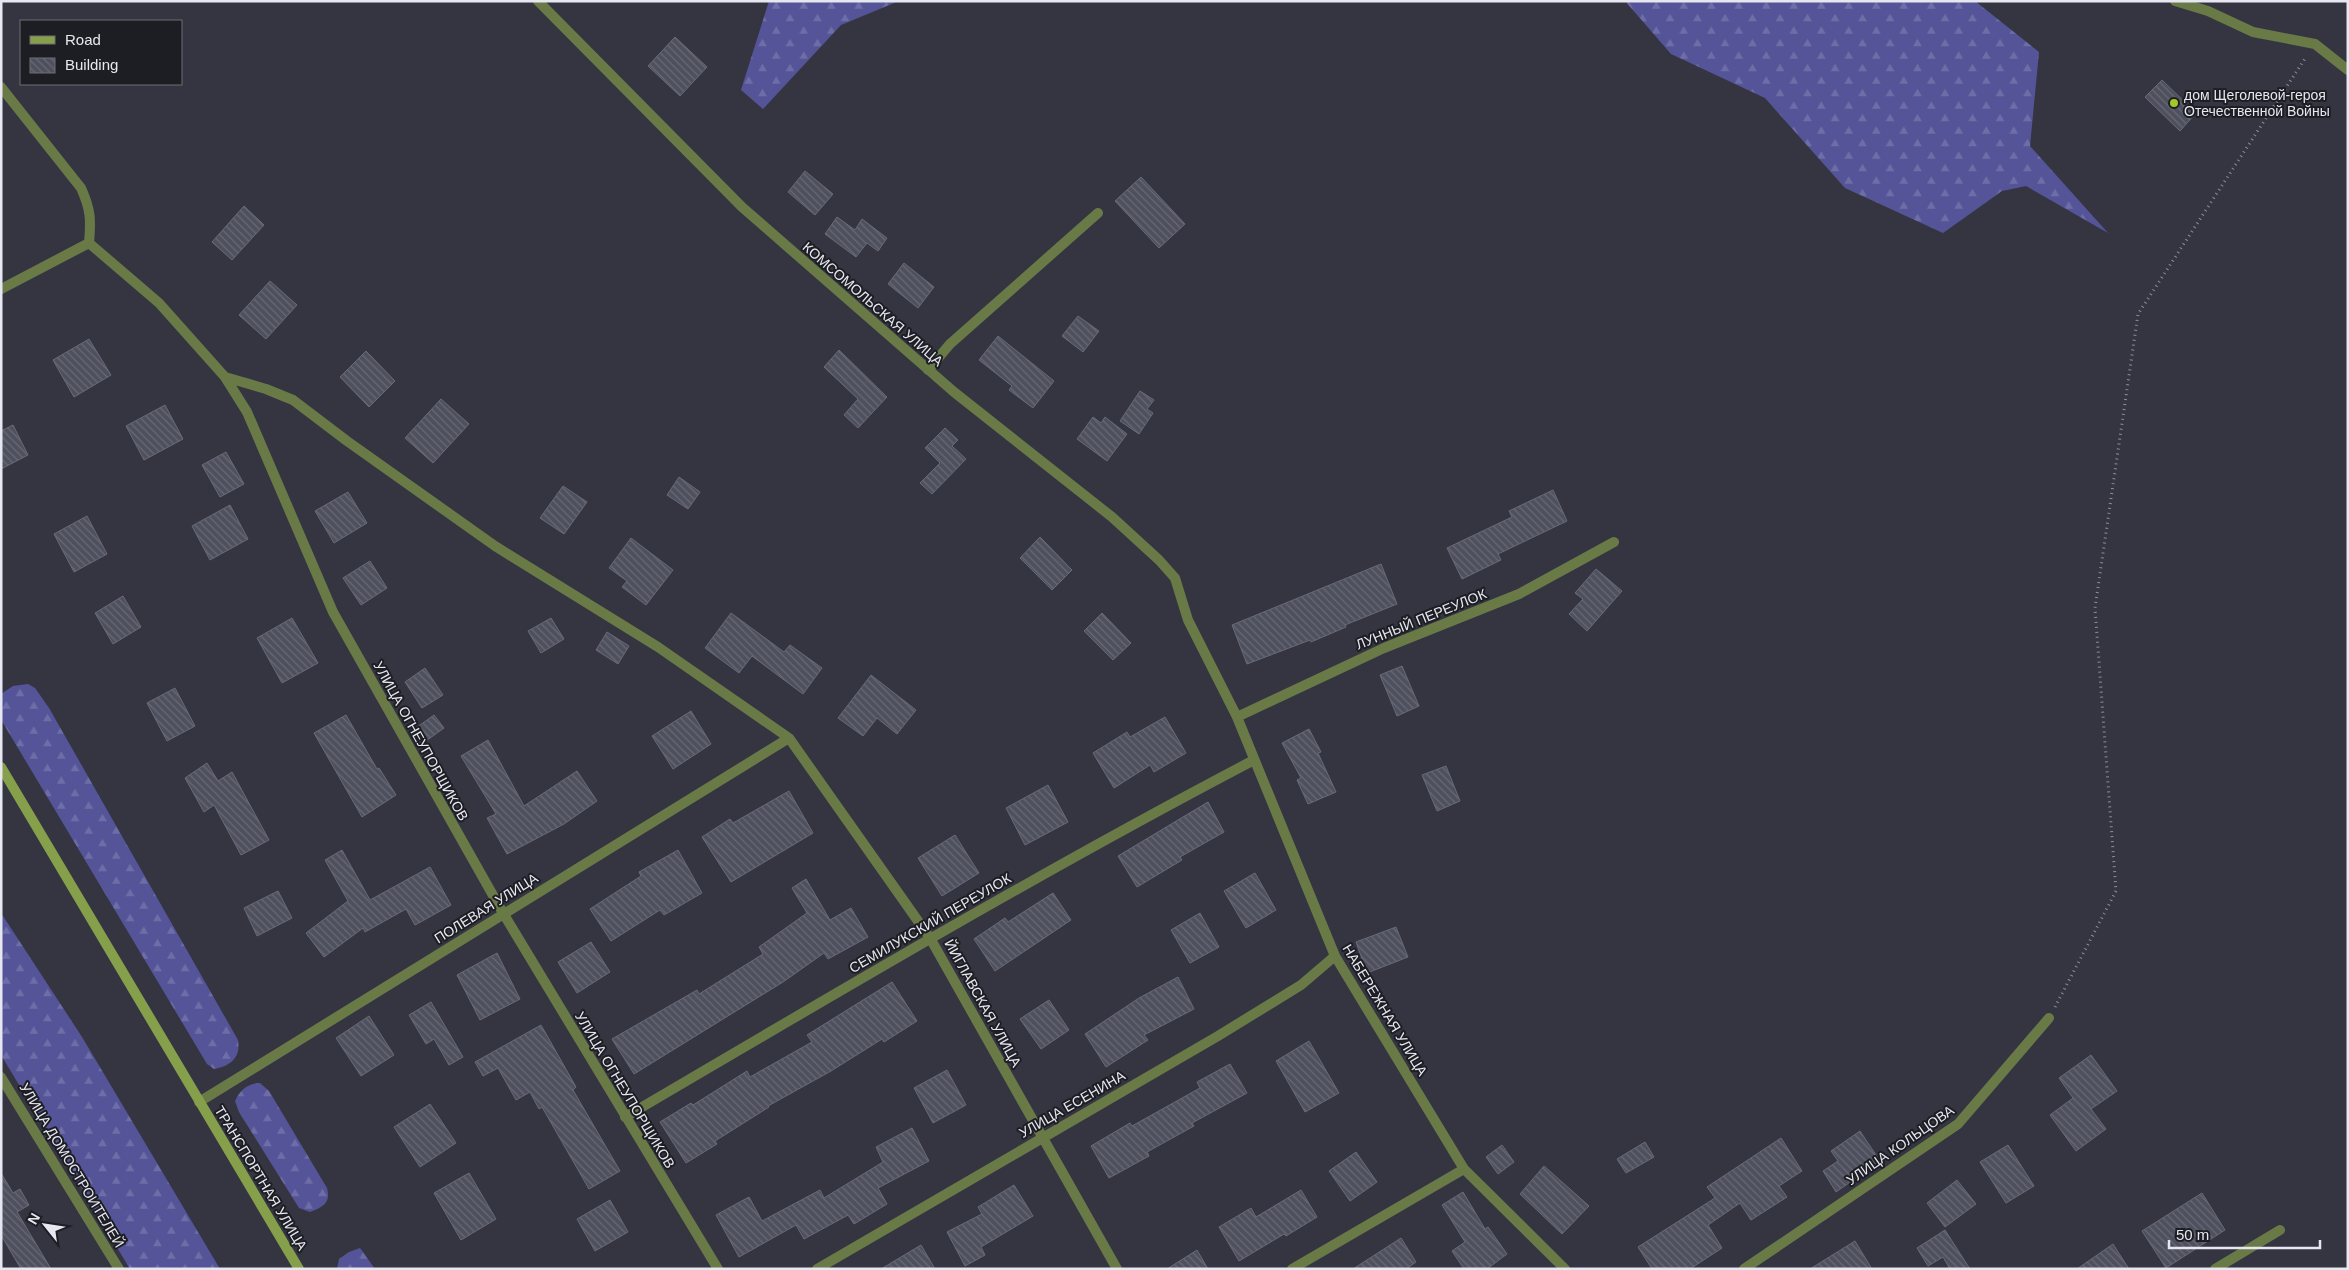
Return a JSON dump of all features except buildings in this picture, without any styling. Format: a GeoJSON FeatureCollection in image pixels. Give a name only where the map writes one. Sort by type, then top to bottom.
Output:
{"type":"FeatureCollection","features":[{"type":"Feature","properties":{"kind":"main road","name":"ТРАНСПОРТНАЯ УЛИЦА"},"geometry":{"type":"LineString","coordinates":[[1,768],[299,1269]]}},
{"type":"Feature","properties":{"kind":"street","name":"КОМСОМОЛЬСКАЯ УЛИЦА"},"geometry":{"type":"LineString","coordinates":[[538,1],[742,207],[928,370],[1112,517],[1159,560],[1175,578],[1188,620]]}},
{"type":"Feature","properties":{"kind":"street"},"geometry":{"type":"LineString","coordinates":[[2176,1],[2208,11],[2254,32],[2315,44],[2348,70]]}},
{"type":"Feature","properties":{"kind":"street"},"geometry":{"type":"LineString","coordinates":[[1,87],[81,188],[89,206],[91,220],[89,243],[1,289]]}},
{"type":"Feature","properties":{"kind":"street"},"geometry":{"type":"LineString","coordinates":[[928,370],[950,344],[1098,212]]}},
{"type":"Feature","properties":{"kind":"street","name":"УЛИЦА ОГНЕУПОРЩИКОВ"},"geometry":{"type":"LineString","coordinates":[[89,243],[159,303],[225,377],[247,412],[333,612],[503,913],[718,1269]]}},
{"type":"Feature","properties":{"kind":"street","name":"ЙИГЛАВСКАЯ УЛИЦА"},"geometry":{"type":"LineString","coordinates":[[225,377],[266,389],[293,400],[347,442],[495,546],[658,646],[789,738],[930,938],[1117,1269]]}},
{"type":"Feature","properties":{"kind":"street","name":"ЛУННЫЙ ПЕРЕУЛОК"},"geometry":{"type":"LineString","coordinates":[[1237,716],[1384,648],[1520,594],[1614,542]]}},
{"type":"Feature","properties":{"kind":"street","name":"НАБЕРЕЖНАЯ УЛИЦА"},"geometry":{"type":"LineString","coordinates":[[1188,620],[1237,716],[1335,956],[1464,1169],[1565,1269]]}},
{"type":"Feature","properties":{"kind":"street","name":"ПОЛЕВАЯ УЛИЦА"},"geometry":{"type":"LineString","coordinates":[[199,1102],[789,738]]}},
{"type":"Feature","properties":{"kind":"street","name":"СЕМИЛУКСКИЙ ПЕРЕУЛОК"},"geometry":{"type":"LineString","coordinates":[[625,1117],[930,938],[1129,825],[1254,760]]}},
{"type":"Feature","properties":{"kind":"street","name":"УЛИЦА ЕСЕНИНА"},"geometry":{"type":"LineString","coordinates":[[817,1269],[1218,1036],[1302,984],[1335,956]]}},
{"type":"Feature","properties":{"kind":"street","name":"УЛИЦА КОЛЬЦОВА"},"geometry":{"type":"LineString","coordinates":[[1744,1269],[1958,1124],[2049,1018]]}},
{"type":"Feature","properties":{"kind":"street","name":"УЛИЦА ДОМОСТРОИТЕЛЕЙ"},"geometry":{"type":"LineString","coordinates":[[1,1077],[119,1269]]}},
{"type":"Feature","properties":{"kind":"street"},"geometry":{"type":"LineString","coordinates":[[1292,1269],[1464,1169]]}},
{"type":"Feature","properties":{"kind":"street"},"geometry":{"type":"LineString","coordinates":[[2215,1269],[2280,1230]]}},
{"type":"Feature","properties":{"kind":"path"},"geometry":{"type":"LineString","coordinates":[[2049,1018],[2116,891],[2095,608],[2138,314],[2315,44]]}},
{"type":"Feature","properties":{"kind":"green space"},"geometry":{"type":"Polygon","coordinates":[[[769,1],[899,1],[841,25],[763,109],[741,90],[769,1]]]}},
{"type":"Feature","properties":{"kind":"green space"},"geometry":{"type":"Polygon","coordinates":[[[1625,1],[1975,1],[2039,52],[2030,146],[2108,233],[2026,186],[2002,191],[1943,233],[1845,188],[1765,98],[1671,54],[1625,1]]]}},
{"type":"Feature","properties":{"kind":"green space"},"geometry":{"type":"Polygon","coordinates":[[[28,684],[35,688],[49,708],[238,1040],[238,1051],[234,1060],[225,1066],[214,1069],[207,1064],[3,723],[1,719],[1,694],[13,686],[28,684]]]}},
{"type":"Feature","properties":{"kind":"green space"},"geometry":{"type":"Polygon","coordinates":[[[1,913],[82,1037],[220,1269],[130,1269],[1,1055],[1,913]]]}},
{"type":"Feature","properties":{"kind":"green space"},"geometry":{"type":"Polygon","coordinates":[[[260,1083],[269,1091],[327,1188],[327,1201],[315,1210],[310,1212],[299,1208],[239,1112],[235,1101],[240,1093],[248,1086],[260,1083]]]}},
{"type":"Feature","properties":{"kind":"green space"},"geometry":{"type":"Polygon","coordinates":[[[360,1248],[375,1269],[337,1269],[339,1259],[349,1252],[360,1248]]]}},
{"type":"Feature","properties":{"kind":"place","name":"дом Щеголевой-героя Отечественной Войны"},"geometry":{"type":"Point","coordinates":[2174,103]}}]}
